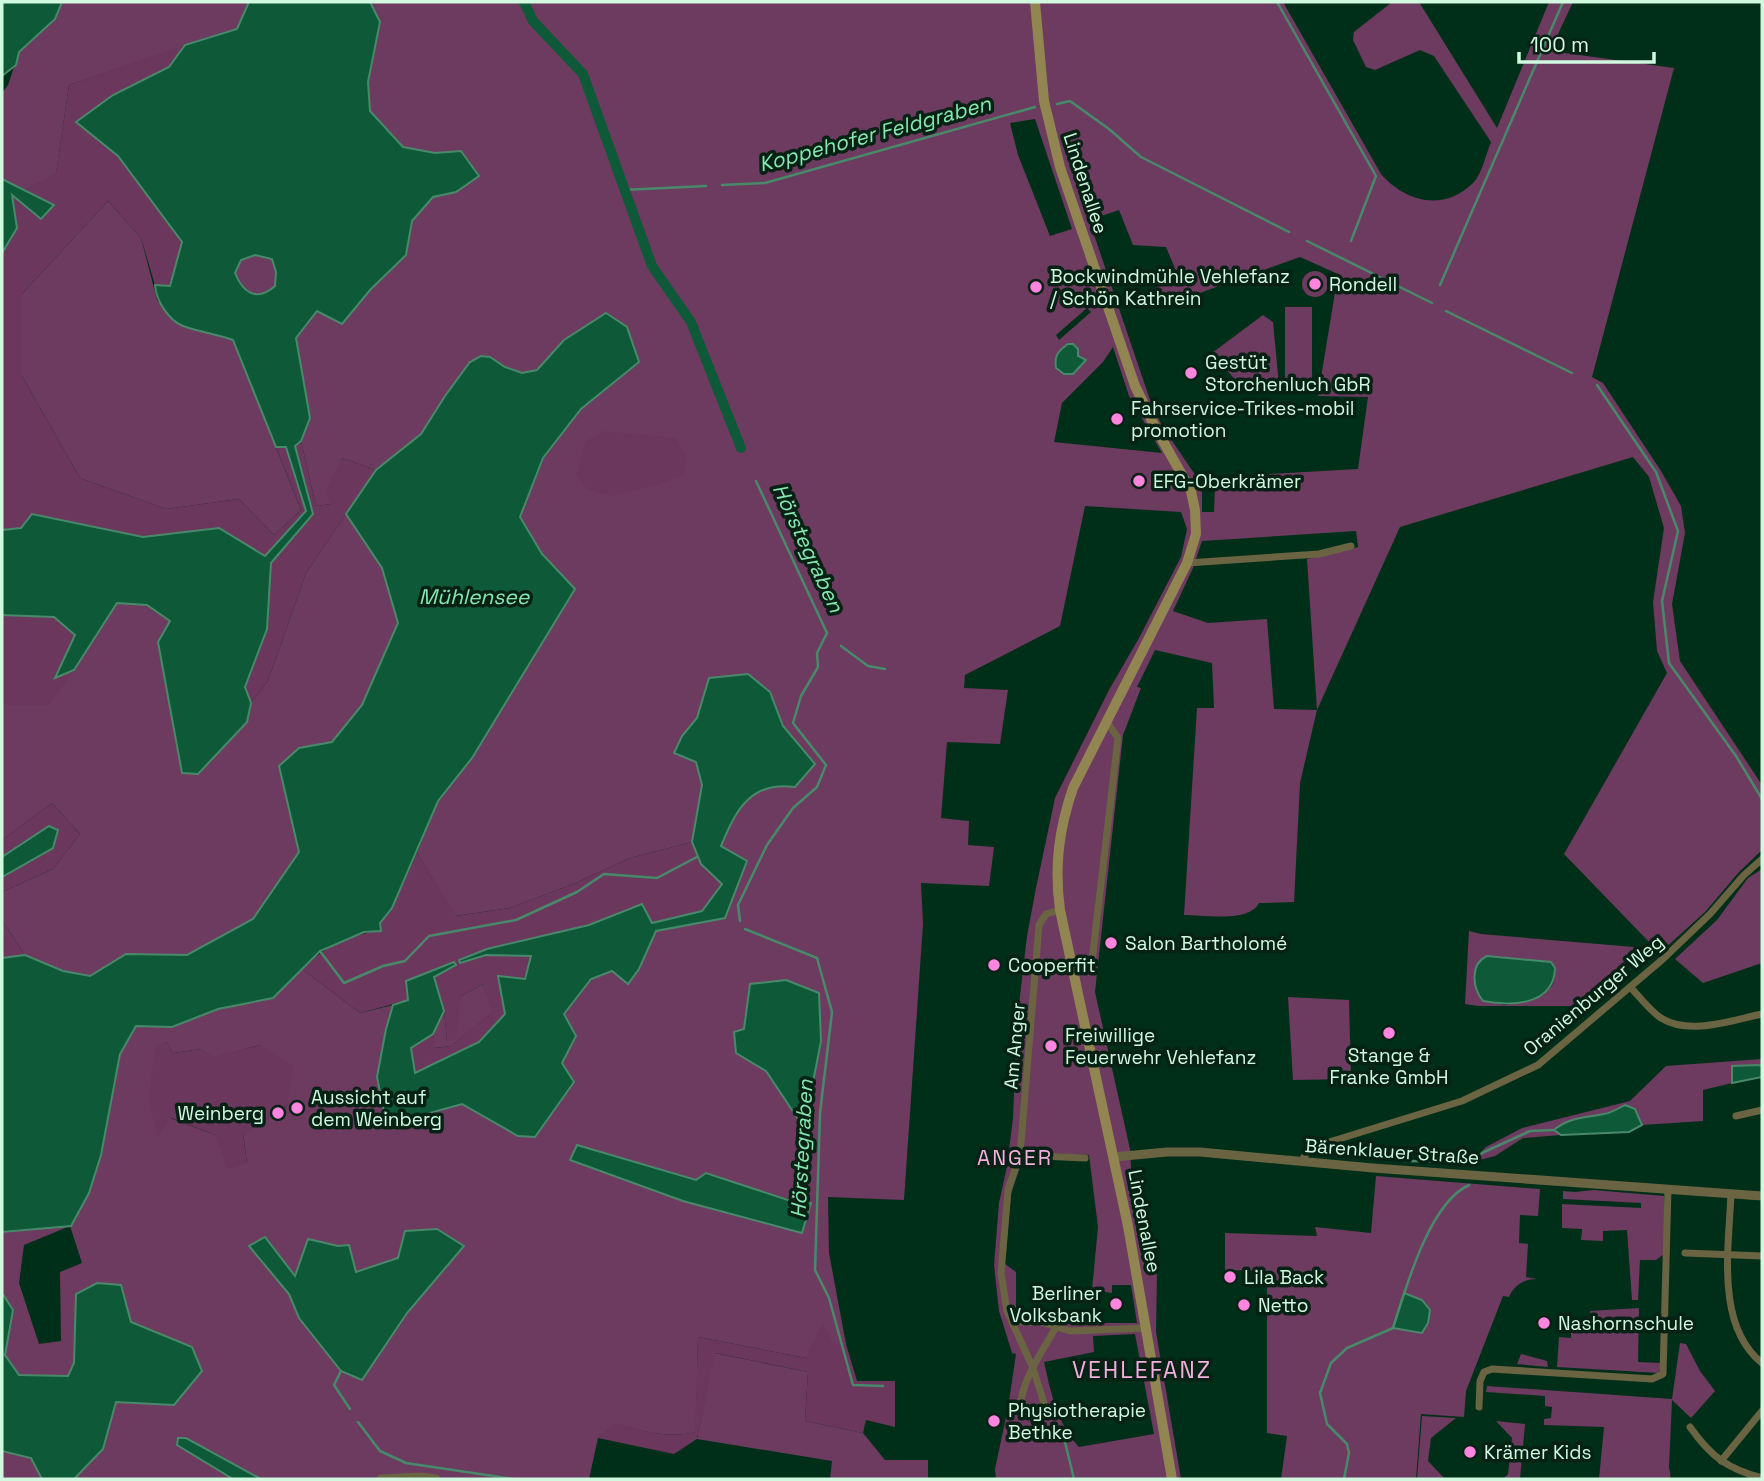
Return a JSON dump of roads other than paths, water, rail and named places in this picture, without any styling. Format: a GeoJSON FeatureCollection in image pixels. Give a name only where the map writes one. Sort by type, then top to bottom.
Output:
{"type":"FeatureCollection","features":[{"type":"Feature","properties":{"kind":"main road","name":"Lindenallee"},"geometry":{"type":"LineString","coordinates":[[1035,2],[1044,101],[1060,167],[1135,386],[1191,491],[1195,510],[1196,534],[1187,563],[1073,788],[1062,819],[1056,880],[1060,910],[1114,1157],[1147,1328],[1172,1479]]}},
{"type":"Feature","properties":{"kind":"street"},"geometry":{"type":"LineString","coordinates":[[1187,563],[1319,554],[1351,546]]}},
{"type":"Feature","properties":{"kind":"street"},"geometry":{"type":"LineString","coordinates":[[1073,971],[1092,961],[1118,738],[1107,722]]}},
{"type":"Feature","properties":{"kind":"street","name":"Oranienburger Weg"},"geometry":{"type":"LineString","coordinates":[[1302,1161],[1303,1156],[1312,1149],[1326,1143],[1462,1101],[1538,1065],[1710,914],[1762,859]]}},
{"type":"Feature","properties":{"kind":"street","name":"Am Anger"},"geometry":{"type":"LineString","coordinates":[[1056,1327],[1033,1368],[1021,1400],[1025,1406],[1032,1409],[1044,1403],[1033,1368],[1007,1311],[1001,1273],[1008,1190],[1020,1155],[1039,925],[1046,914],[1060,910]]}},
{"type":"Feature","properties":{"kind":"street"},"geometry":{"type":"LineString","coordinates":[[1630,987],[1660,1017],[1674,1024],[1690,1027],[1762,1014]]}},
{"type":"Feature","properties":{"kind":"street"},"geometry":{"type":"LineString","coordinates":[[1735,1116],[1762,1110]]}},
{"type":"Feature","properties":{"kind":"street","name":"Bärenklauer Straße"},"geometry":{"type":"LineString","coordinates":[[1114,1157],[1200,1152],[1762,1196]]}},
{"type":"Feature","properties":{"kind":"street"},"geometry":{"type":"LineString","coordinates":[[1020,1155],[1086,1158]]}},
{"type":"Feature","properties":{"kind":"street"},"geometry":{"type":"LineString","coordinates":[[1479,1407],[1479,1381],[1484,1372],[1492,1369],[1652,1379],[1663,1374],[1668,1189]]}},
{"type":"Feature","properties":{"kind":"street"},"geometry":{"type":"LineString","coordinates":[[1731,1194],[1728,1255],[1730,1296],[1736,1326],[1754,1356],[1762,1363]]}},
{"type":"Feature","properties":{"kind":"street"},"geometry":{"type":"LineString","coordinates":[[1685,1253],[1762,1256]]}},
{"type":"Feature","properties":{"kind":"street"},"geometry":{"type":"LineString","coordinates":[[1012,1322],[1041,1322],[1070,1331],[1147,1328]]}},
{"type":"Feature","properties":{"kind":"street"},"geometry":{"type":"LineString","coordinates":[[1721,1461],[1762,1411]]}},
{"type":"Feature","properties":{"kind":"street"},"geometry":{"type":"LineString","coordinates":[[1690,1427],[1704,1446],[1721,1461],[1762,1478]]}},
{"type":"Feature","properties":{"kind":"street"},"geometry":{"type":"LineString","coordinates":[[381,1479],[436,1479]]}},
{"type":"Feature","properties":{"kind":"water"},"geometry":{"type":"Polygon","coordinates":[[[2,2],[62,2],[55,19],[19,52],[16,65],[2,76],[2,2]]]}},
{"type":"Feature","properties":{"kind":"water"},"geometry":{"type":"Polygon","coordinates":[[[249,2],[370,2],[380,22],[368,82],[370,111],[403,147],[435,153],[461,151],[479,176],[456,192],[433,197],[412,221],[406,255],[370,290],[342,324],[317,311],[296,338],[310,418],[301,441],[295,446],[313,514],[271,563],[267,629],[245,687],[251,703],[247,722],[198,774],[182,773],[158,642],[170,621],[147,605],[117,603],[74,670],[55,678],[75,635],[54,617],[2,615],[2,530],[21,528],[32,514],[143,537],[219,528],[265,556],[306,511],[286,447],[276,447],[233,340],[183,326],[172,319],[160,303],[155,285],[170,286],[182,242],[118,156],[76,122],[113,95],[169,67],[185,45],[237,29],[249,2]],[[255,255],[241,260],[235,273],[246,290],[262,294],[275,286],[276,272],[272,259],[255,255]]]}},
{"type":"Feature","properties":{"kind":"water"},"geometry":{"type":"Polygon","coordinates":[[[2,179],[54,205],[41,219],[12,195],[17,228],[2,253],[2,179]]]}},
{"type":"Feature","properties":{"kind":"water","name":"Mühlensee"},"geometry":{"type":"Polygon","coordinates":[[[606,313],[627,327],[639,362],[581,409],[543,458],[520,517],[542,554],[575,589],[472,758],[438,801],[392,908],[380,923],[381,931],[364,932],[320,951],[273,998],[218,1009],[172,1027],[136,1026],[120,1054],[101,1155],[89,1193],[71,1226],[2,1232],[2,958],[25,955],[63,971],[90,976],[126,954],[187,955],[253,919],[299,852],[279,766],[299,748],[332,742],[362,705],[398,623],[382,568],[346,514],[376,470],[421,434],[470,362],[481,356],[490,357],[505,367],[522,373],[537,370],[564,340],[606,313]]]}},
{"type":"Feature","properties":{"kind":"water"},"geometry":{"type":"Polygon","coordinates":[[[1068,344],[1073,344],[1078,349],[1078,356],[1086,360],[1073,374],[1064,374],[1056,368],[1058,354],[1068,344]]]}},
{"type":"Feature","properties":{"kind":"water"},"geometry":{"type":"Polygon","coordinates":[[[748,674],[770,692],[783,726],[815,764],[795,787],[767,789],[756,794],[739,810],[721,846],[747,861],[725,918],[656,931],[639,969],[628,984],[612,971],[591,979],[564,1014],[576,1036],[562,1063],[574,1082],[535,1137],[518,1136],[462,1104],[408,1119],[384,1112],[377,1077],[393,1005],[408,1000],[406,981],[454,962],[456,965],[434,977],[444,1011],[433,1034],[411,1048],[415,1073],[479,1042],[505,1014],[498,976],[525,979],[531,956],[486,955],[460,963],[459,960],[487,949],[589,925],[642,904],[652,923],[702,911],[722,884],[701,864],[692,842],[702,785],[696,762],[674,753],[682,736],[697,718],[709,678],[748,674]]]}},
{"type":"Feature","properties":{"kind":"water"},"geometry":{"type":"Polygon","coordinates":[[[49,826],[58,830],[53,848],[2,877],[2,857],[49,826]]]}},
{"type":"Feature","properties":{"kind":"water"},"geometry":{"type":"Polygon","coordinates":[[[1487,956],[1551,962],[1555,968],[1553,981],[1547,990],[1529,1001],[1483,1001],[1474,976],[1478,964],[1487,956]]]}},
{"type":"Feature","properties":{"kind":"water"},"geometry":{"type":"Polygon","coordinates":[[[786,980],[819,993],[821,1041],[804,1128],[766,1071],[736,1053],[734,1032],[744,1029],[750,984],[786,980]]]}},
{"type":"Feature","properties":{"kind":"water"},"geometry":{"type":"Polygon","coordinates":[[[1732,1066],[1762,1066],[1762,1077],[1732,1083],[1732,1066]]]}},
{"type":"Feature","properties":{"kind":"water"},"geometry":{"type":"Polygon","coordinates":[[[1625,1105],[1635,1109],[1642,1125],[1629,1132],[1561,1135],[1554,1130],[1571,1120],[1607,1113],[1625,1105]]]}},
{"type":"Feature","properties":{"kind":"water"},"geometry":{"type":"Polygon","coordinates":[[[577,1145],[696,1180],[706,1173],[788,1200],[811,1203],[802,1233],[683,1201],[570,1160],[577,1145]]]}},
{"type":"Feature","properties":{"kind":"water"},"geometry":{"type":"Polygon","coordinates":[[[437,1229],[464,1246],[407,1313],[362,1380],[341,1371],[299,1318],[289,1294],[249,1246],[265,1237],[295,1276],[308,1239],[338,1246],[349,1245],[356,1272],[398,1258],[405,1231],[437,1229]]]}},
{"type":"Feature","properties":{"kind":"water"},"geometry":{"type":"Polygon","coordinates":[[[97,1283],[121,1285],[131,1322],[192,1347],[202,1371],[174,1405],[116,1402],[103,1449],[74,1479],[42,1479],[31,1458],[2,1451],[2,1293],[13,1310],[5,1355],[19,1375],[68,1376],[74,1363],[76,1294],[97,1283]]]}},
{"type":"Feature","properties":{"kind":"water"},"geometry":{"type":"Polygon","coordinates":[[[1404,1293],[1422,1300],[1430,1310],[1428,1323],[1422,1333],[1393,1328],[1404,1293]]]}},
{"type":"Feature","properties":{"kind":"water"},"geometry":{"type":"Polygon","coordinates":[[[178,1438],[186,1438],[261,1479],[233,1479],[177,1445],[178,1438]]]}},
{"type":"Feature","properties":{"kind":"waterway","name":"Hörstegraben"},"geometry":{"type":"LineString","coordinates":[[524,2],[533,21],[583,74],[652,266],[691,322],[741,448]]}},
{"type":"Feature","properties":{"kind":"waterway"},"geometry":{"type":"LineString","coordinates":[[1277,2],[1376,176],[1351,241]]}},
{"type":"Feature","properties":{"kind":"waterway"},"geometry":{"type":"LineString","coordinates":[[1440,285],[1563,2]]}},
{"type":"Feature","properties":{"kind":"waterway","name":"Koppehofer Feldgraben"},"geometry":{"type":"LineString","coordinates":[[1057,104],[1070,101],[1109,129],[1141,157],[1289,232]]}},
{"type":"Feature","properties":{"kind":"waterway","name":"Koppehofer Feldgraben"},"geometry":{"type":"LineString","coordinates":[[722,185],[765,183],[1035,107]]}},
{"type":"Feature","properties":{"kind":"waterway","name":"Koppehofer Feldgraben"},"geometry":{"type":"LineString","coordinates":[[623,190],[706,186]]}},
{"type":"Feature","properties":{"kind":"waterway","name":"Koppehofer Feldgraben"},"geometry":{"type":"LineString","coordinates":[[1307,241],[1432,303]]}},
{"type":"Feature","properties":{"kind":"waterway","name":"Koppehofer Feldgraben"},"geometry":{"type":"LineString","coordinates":[[1446,311],[1572,373]]}},
{"type":"Feature","properties":{"kind":"waterway","name":"Koppehofer Feldgraben"},"geometry":{"type":"LineString","coordinates":[[1597,385],[1656,472],[1678,531],[1662,601],[1669,663],[1736,756],[1762,799]]}},
{"type":"Feature","properties":{"kind":"waterway","name":"Hörstegraben"},"geometry":{"type":"LineString","coordinates":[[740,921],[738,905],[767,845],[793,808],[817,787],[826,765],[793,723],[801,696],[818,667],[817,653],[827,633],[756,481]]}},
{"type":"Feature","properties":{"kind":"waterway"},"geometry":{"type":"LineString","coordinates":[[841,646],[868,666],[885,669]]}},
{"type":"Feature","properties":{"kind":"waterway"},"geometry":{"type":"LineString","coordinates":[[320,951],[344,983],[383,966],[405,961],[429,936],[516,920],[577,892],[604,874],[657,878],[697,857]]}},
{"type":"Feature","properties":{"kind":"waterway","name":"Hörstegraben"},"geometry":{"type":"LineString","coordinates":[[745,929],[817,958],[832,1012],[820,1113],[815,1270],[829,1298],[853,1385],[883,1386]]}},
{"type":"Feature","properties":{"kind":"waterway"},"geometry":{"type":"LineString","coordinates":[[1404,1161],[1474,1162],[1482,1153],[1530,1131],[1554,1130]]}},
{"type":"Feature","properties":{"kind":"waterway"},"geometry":{"type":"LineString","coordinates":[[1344,1479],[1349,1453],[1347,1444],[1327,1424],[1320,1393],[1331,1363],[1347,1348],[1393,1328],[1412,1270],[1431,1228],[1442,1209],[1469,1185]]}},
{"type":"Feature","properties":{"kind":"waterway"},"geometry":{"type":"LineString","coordinates":[[341,1371],[334,1385],[350,1409]]}},
{"type":"Feature","properties":{"kind":"waterway"},"geometry":{"type":"LineString","coordinates":[[358,1422],[380,1451],[406,1463],[513,1479]]}},
{"type":"Feature","properties":{"kind":"waterway"},"geometry":{"type":"LineString","coordinates":[[1064,1438],[1074,1479]]}},
{"type":"Feature","properties":{"kind":"place","name":"Rondell"},"geometry":{"type":"Point","coordinates":[1315,284]}},
{"type":"Feature","properties":{"kind":"place","name":"Bockwindmühle Vehlefanz / Schön Kathrein"},"geometry":{"type":"Point","coordinates":[1036,287]}},
{"type":"Feature","properties":{"kind":"place","name":"Gestüt Storchenluch GbR"},"geometry":{"type":"Point","coordinates":[1191,373]}},
{"type":"Feature","properties":{"kind":"place","name":"Fahrservice-Trikes-mobil promotion"},"geometry":{"type":"Point","coordinates":[1117,419]}},
{"type":"Feature","properties":{"kind":"place","name":"EFG-Oberkrämer"},"geometry":{"type":"Point","coordinates":[1139,481]}},
{"type":"Feature","properties":{"kind":"place","name":"Salon Bartholomé"},"geometry":{"type":"Point","coordinates":[1111,943]}},
{"type":"Feature","properties":{"kind":"place","name":"Cooperfit"},"geometry":{"type":"Point","coordinates":[994,965]}},
{"type":"Feature","properties":{"kind":"place","name":"Stange & Franke GmbH"},"geometry":{"type":"Point","coordinates":[1389,1033]}},
{"type":"Feature","properties":{"kind":"place","name":"Freiwillige Feuerwehr Vehlefanz"},"geometry":{"type":"Point","coordinates":[1051,1046]}},
{"type":"Feature","properties":{"kind":"place","name":"Aussicht auf dem Weinberg"},"geometry":{"type":"Point","coordinates":[297,1108]}},
{"type":"Feature","properties":{"kind":"place","name":"Weinberg"},"geometry":{"type":"Point","coordinates":[278,1113]}},
{"type":"Feature","properties":{"kind":"place","name":"Lila Back"},"geometry":{"type":"Point","coordinates":[1230,1277]}},
{"type":"Feature","properties":{"kind":"place","name":"Berliner Volksbank"},"geometry":{"type":"Point","coordinates":[1116,1304]}},
{"type":"Feature","properties":{"kind":"place","name":"Netto"},"geometry":{"type":"Point","coordinates":[1244,1305]}},
{"type":"Feature","properties":{"kind":"place","name":"Nashornschule"},"geometry":{"type":"Point","coordinates":[1544,1323]}},
{"type":"Feature","properties":{"kind":"place","name":"Physiotherapie Bethke"},"geometry":{"type":"Point","coordinates":[994,1421]}},
{"type":"Feature","properties":{"kind":"place","name":"Krämer Kids"},"geometry":{"type":"Point","coordinates":[1470,1452]}},
{"type":"Feature","properties":{"kind":"district","name":"ANGER"},"geometry":{"type":"Point","coordinates":[1015,1158]}},
{"type":"Feature","properties":{"kind":"district","name":"VEHLEFANZ"},"geometry":{"type":"Point","coordinates":[1142,1370]}}]}
